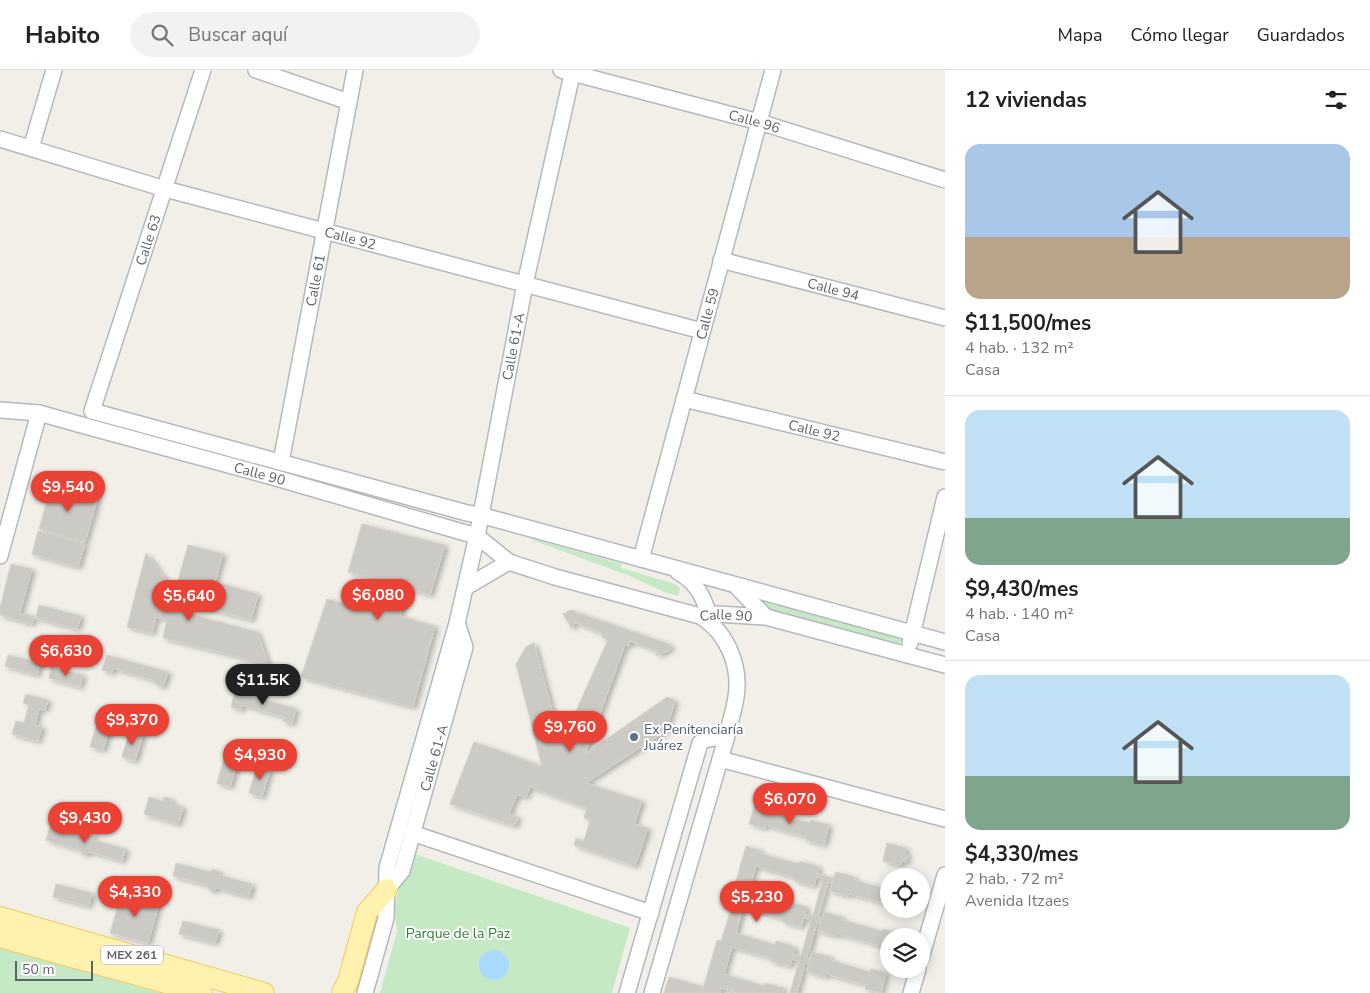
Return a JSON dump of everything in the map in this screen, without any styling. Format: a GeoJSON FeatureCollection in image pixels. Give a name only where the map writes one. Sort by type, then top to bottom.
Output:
{"type":"FeatureCollection","features":[{"type":"Feature","properties":{"kind":"main road"},"geometry":{"type":"LineString","coordinates":[[342,993],[348,981],[367,912],[387,888]]}},
{"type":"Feature","properties":{"kind":"main road","name":"MEX 261"},"geometry":{"type":"LineString","coordinates":[[4,929],[214,986],[264,993]]}},
{"type":"Feature","properties":{"kind":"main road","name":"MEX 261"},"geometry":{"type":"LineString","coordinates":[[4,929],[202,993]]}},
{"type":"Feature","properties":{"kind":"street"},"geometry":{"type":"LineString","coordinates":[[31,148],[54,70]]}},
{"type":"Feature","properties":{"kind":"street","name":"Calle 63"},"geometry":{"type":"LineString","coordinates":[[92,411],[203,70]]}},
{"type":"Feature","properties":{"kind":"street"},"geometry":{"type":"LineString","coordinates":[[256,70],[349,102]]}},
{"type":"Feature","properties":{"kind":"street","name":"Calle 61"},"geometry":{"type":"LineString","coordinates":[[281,462],[355,70]]}},
{"type":"Feature","properties":{"kind":"street","name":"Calle 59"},"geometry":{"type":"LineString","coordinates":[[641,558],[773,70]]}},
{"type":"Feature","properties":{"kind":"street","name":"Calle 96"},"geometry":{"type":"LineString","coordinates":[[569,71],[759,122],[945,180]]}},
{"type":"Feature","properties":{"kind":"street","name":"Calle 61-A"},"geometry":{"type":"LineString","coordinates":[[365,993],[386,918],[387,868],[466,587],[569,71]]}},
{"type":"Feature","properties":{"kind":"street","name":"Calle 92"},"geometry":{"type":"LineString","coordinates":[[0,139],[165,189],[702,331]]}},
{"type":"Feature","properties":{"kind":"street","name":"Calle 94"},"geometry":{"type":"LineString","coordinates":[[722,260],[945,318]]}},
{"type":"Feature","properties":{"kind":"street","name":"Calle 92"},"geometry":{"type":"LineString","coordinates":[[684,399],[945,462]]}},
{"type":"Feature","properties":{"kind":"street","name":"Calle 90"},"geometry":{"type":"LineString","coordinates":[[0,410],[39,413],[477,536],[509,562],[555,577],[707,618],[717,614],[766,618],[945,664]]}},
{"type":"Feature","properties":{"kind":"street","name":"Calle 90"},"geometry":{"type":"LineString","coordinates":[[92,411],[664,565]]}},
{"type":"Feature","properties":{"kind":"street"},"geometry":{"type":"LineString","coordinates":[[0,556],[39,413]]}},
{"type":"Feature","properties":{"kind":"street"},"geometry":{"type":"LineString","coordinates":[[908,655],[945,497]]}},
{"type":"Feature","properties":{"kind":"street"},"geometry":{"type":"LineString","coordinates":[[466,587],[509,562]]}},
{"type":"Feature","properties":{"kind":"street"},"geometry":{"type":"LineString","coordinates":[[664,565],[945,642]]}},
{"type":"Feature","properties":{"kind":"street"},"geometry":{"type":"LineString","coordinates":[[652,993],[726,739],[736,696],[736,674],[733,659],[727,643],[707,618],[701,594],[686,577],[664,565]]}},
{"type":"Feature","properties":{"kind":"street"},"geometry":{"type":"LineString","coordinates":[[735,585],[766,618]]}},
{"type":"Feature","properties":{"kind":"street","name":"Calle 61-A"},"geometry":{"type":"LineString","coordinates":[[387,888],[402,871],[465,647],[457,623]]}},
{"type":"Feature","properties":{"kind":"street"},"geometry":{"type":"LineString","coordinates":[[627,993],[700,743],[710,738],[726,739]]}},
{"type":"Feature","properties":{"kind":"street"},"geometry":{"type":"LineString","coordinates":[[720,759],[945,819]]}},
{"type":"Feature","properties":{"kind":"street"},"geometry":{"type":"LineString","coordinates":[[412,833],[650,913]]}},
{"type":"Feature","properties":{"kind":"street"},"geometry":{"type":"LineString","coordinates":[[666,859],[671,872],[684,880]]}},
{"type":"Feature","properties":{"kind":"street"},"geometry":{"type":"LineString","coordinates":[[930,928],[945,875]]}},
{"type":"Feature","properties":{"kind":"street"},"geometry":{"type":"LineString","coordinates":[[911,993],[915,978]]}},
{"type":"Feature","properties":{"kind":"green space"},"geometry":{"type":"Polygon","coordinates":[[[532,540],[622,564],[621,568],[675,584],[680,588],[678,596],[532,540]]]}},
{"type":"Feature","properties":{"kind":"green space"},"geometry":{"type":"Polygon","coordinates":[[[754,597],[902,637],[902,641],[893,644],[772,612],[754,597]]]}},
{"type":"Feature","properties":{"kind":"green space","name":"Parque de la Paz"},"geometry":{"type":"Polygon","coordinates":[[[409,852],[630,928],[612,993],[380,993],[397,931],[394,907],[409,852]]]}},
{"type":"Feature","properties":{"kind":"green space"},"geometry":{"type":"Polygon","coordinates":[[[0,947],[160,993],[0,993],[0,947]]]}},
{"type":"Feature","properties":{"kind":"water"},"geometry":{"type":"Polygon","coordinates":[[[494,950],[500,951],[508,959],[508,971],[500,979],[494,980],[488,979],[480,971],[479,965],[480,959],[488,951],[494,950]]]}},
{"type":"Feature","properties":{"kind":"building"},"geometry":{"type":"Polygon","coordinates":[[[52,483],[98,497],[85,542],[39,529],[52,483]]]}},
{"type":"Feature","properties":{"kind":"building"},"geometry":{"type":"Polygon","coordinates":[[[362,524],[445,545],[430,595],[407,588],[400,616],[435,626],[413,707],[301,677],[327,599],[362,609],[371,577],[348,572],[362,524]]]}},
{"type":"Feature","properties":{"kind":"building"},"geometry":{"type":"Polygon","coordinates":[[[38,531],[85,544],[78,567],[32,554],[38,531]]]}},
{"type":"Feature","properties":{"kind":"building"},"geometry":{"type":"Polygon","coordinates":[[[188,545],[223,554],[215,582],[258,594],[251,620],[173,599],[188,545]]]}},
{"type":"Feature","properties":{"kind":"building"},"geometry":{"type":"Polygon","coordinates":[[[146,553],[166,580],[159,606],[257,632],[268,664],[163,638],[167,620],[156,617],[152,633],[127,627],[146,553]]]}},
{"type":"Feature","properties":{"kind":"building"},"geometry":{"type":"Polygon","coordinates":[[[11,564],[32,569],[20,613],[34,616],[32,624],[0,615],[11,564]]]}},
{"type":"Feature","properties":{"kind":"building"},"geometry":{"type":"Polygon","coordinates":[[[39,605],[81,616],[77,629],[36,618],[39,605]]]}},
{"type":"Feature","properties":{"kind":"building","name":"Ex Penitenciaría Juárez"},"geometry":{"type":"Polygon","coordinates":[[[570,610],[669,644],[671,649],[656,656],[658,651],[630,641],[629,646],[625,645],[585,754],[667,697],[675,701],[666,731],[586,783],[642,801],[634,824],[648,828],[635,866],[574,845],[576,838],[584,841],[590,820],[584,818],[587,808],[530,787],[526,797],[517,795],[509,814],[518,817],[515,826],[450,804],[474,742],[542,766],[516,664],[526,647],[534,643],[561,744],[608,640],[602,637],[602,633],[574,622],[572,629],[563,614],[570,610]]]}},
{"type":"Feature","properties":{"kind":"building"},"geometry":{"type":"Polygon","coordinates":[[[59,635],[91,644],[87,657],[56,649],[59,635]]]}},
{"type":"Feature","properties":{"kind":"building"},"geometry":{"type":"Polygon","coordinates":[[[8,655],[40,663],[37,675],[5,666],[8,655]]]}},
{"type":"Feature","properties":{"kind":"building"},"geometry":{"type":"Polygon","coordinates":[[[107,655],[168,672],[163,687],[155,684],[156,681],[113,668],[112,673],[102,670],[107,655]]]}},
{"type":"Feature","properties":{"kind":"building"},"geometry":{"type":"Polygon","coordinates":[[[51,667],[83,675],[80,687],[49,678],[51,667]]]}},
{"type":"Feature","properties":{"kind":"building"},"geometry":{"type":"Polygon","coordinates":[[[235,691],[296,709],[292,724],[283,721],[285,717],[242,705],[241,710],[231,707],[235,691]]]}},
{"type":"Feature","properties":{"kind":"building"},"geometry":{"type":"Polygon","coordinates":[[[26,694],[48,700],[45,710],[39,709],[35,725],[42,727],[38,741],[12,734],[16,721],[24,723],[29,705],[23,703],[26,694]]]}},
{"type":"Feature","properties":{"kind":"building"},"geometry":{"type":"Polygon","coordinates":[[[98,720],[111,724],[103,750],[90,747],[98,720]]]}},
{"type":"Feature","properties":{"kind":"building"},"geometry":{"type":"Polygon","coordinates":[[[130,730],[143,734],[135,761],[122,757],[130,730]]]}},
{"type":"Feature","properties":{"kind":"building"},"geometry":{"type":"Polygon","coordinates":[[[225,756],[238,760],[230,787],[217,783],[225,756]]]}},
{"type":"Feature","properties":{"kind":"building"},"geometry":{"type":"Polygon","coordinates":[[[257,766],[270,770],[262,797],[249,793],[257,766]]]}},
{"type":"Feature","properties":{"kind":"building"},"geometry":{"type":"Polygon","coordinates":[[[149,797],[163,801],[164,797],[172,799],[171,803],[183,807],[178,824],[144,814],[149,797]]]}},
{"type":"Feature","properties":{"kind":"building"},"geometry":{"type":"Polygon","coordinates":[[[755,804],[770,809],[770,812],[810,823],[811,820],[829,825],[824,845],[806,840],[806,837],[766,825],[765,828],[749,824],[755,804]]]}},
{"type":"Feature","properties":{"kind":"building"},"geometry":{"type":"Polygon","coordinates":[[[50,827],[84,837],[85,834],[94,836],[93,840],[126,849],[122,861],[90,852],[85,855],[80,850],[46,840],[50,827]]]}},
{"type":"Feature","properties":{"kind":"building"},"geometry":{"type":"Polygon","coordinates":[[[887,843],[906,848],[905,854],[908,855],[906,862],[902,861],[901,865],[883,861],[887,843]]]}},
{"type":"Feature","properties":{"kind":"building"},"geometry":{"type":"Polygon","coordinates":[[[746,846],[760,850],[759,853],[799,864],[800,861],[819,867],[814,886],[756,866],[755,869],[748,893],[787,905],[787,902],[807,907],[801,927],[783,922],[783,919],[743,907],[736,933],[775,945],[776,941],[795,947],[792,959],[790,966],[771,961],[771,958],[732,947],[724,974],[764,986],[765,983],[784,988],[782,993],[739,993],[721,988],[720,993],[702,993],[717,940],[721,941],[736,893],[733,892],[746,846]]]}},
{"type":"Feature","properties":{"kind":"building"},"geometry":{"type":"Polygon","coordinates":[[[176,863],[211,872],[212,869],[220,872],[219,875],[252,884],[249,897],[217,888],[214,891],[210,891],[207,885],[173,876],[176,863]]]}},
{"type":"Feature","properties":{"kind":"building"},"geometry":{"type":"Polygon","coordinates":[[[836,872],[855,877],[854,880],[880,887],[880,902],[850,894],[848,896],[830,891],[836,872]]]}},
{"type":"Feature","properties":{"kind":"building"},"geometry":{"type":"Polygon","coordinates":[[[818,874],[834,878],[832,883],[828,882],[818,917],[822,918],[820,924],[817,923],[807,957],[810,958],[809,964],[805,963],[797,993],[790,993],[799,961],[792,959],[794,954],[801,956],[811,920],[804,918],[806,915],[813,916],[823,879],[817,877],[818,874]]]}},
{"type":"Feature","properties":{"kind":"building"},"geometry":{"type":"Polygon","coordinates":[[[56,884],[92,893],[89,906],[53,897],[56,884]]]}},
{"type":"Feature","properties":{"kind":"building"},"geometry":{"type":"Polygon","coordinates":[[[122,892],[159,903],[148,943],[110,933],[122,892]]]}},
{"type":"Feature","properties":{"kind":"building"},"geometry":{"type":"Polygon","coordinates":[[[824,912],[842,917],[842,920],[880,930],[880,949],[877,948],[878,945],[838,934],[836,936],[818,931],[824,912]]]}},
{"type":"Feature","properties":{"kind":"building"},"geometry":{"type":"Polygon","coordinates":[[[183,921],[219,930],[215,943],[179,934],[183,921]]]}},
{"type":"Feature","properties":{"kind":"building"},"geometry":{"type":"Polygon","coordinates":[[[812,952],[831,957],[830,960],[870,972],[871,969],[880,971],[880,978],[885,978],[881,993],[865,989],[866,985],[826,974],[825,977],[807,971],[812,952]]]}},
{"type":"Feature","properties":{"kind":"building"},"geometry":{"type":"Polygon","coordinates":[[[669,977],[701,986],[699,993],[664,993],[669,977]]]}},
{"type":"Feature","properties":{"kind":"place","name":"Ex Penitenciaría Juárez"},"geometry":{"type":"Point","coordinates":[634,737]}}]}
